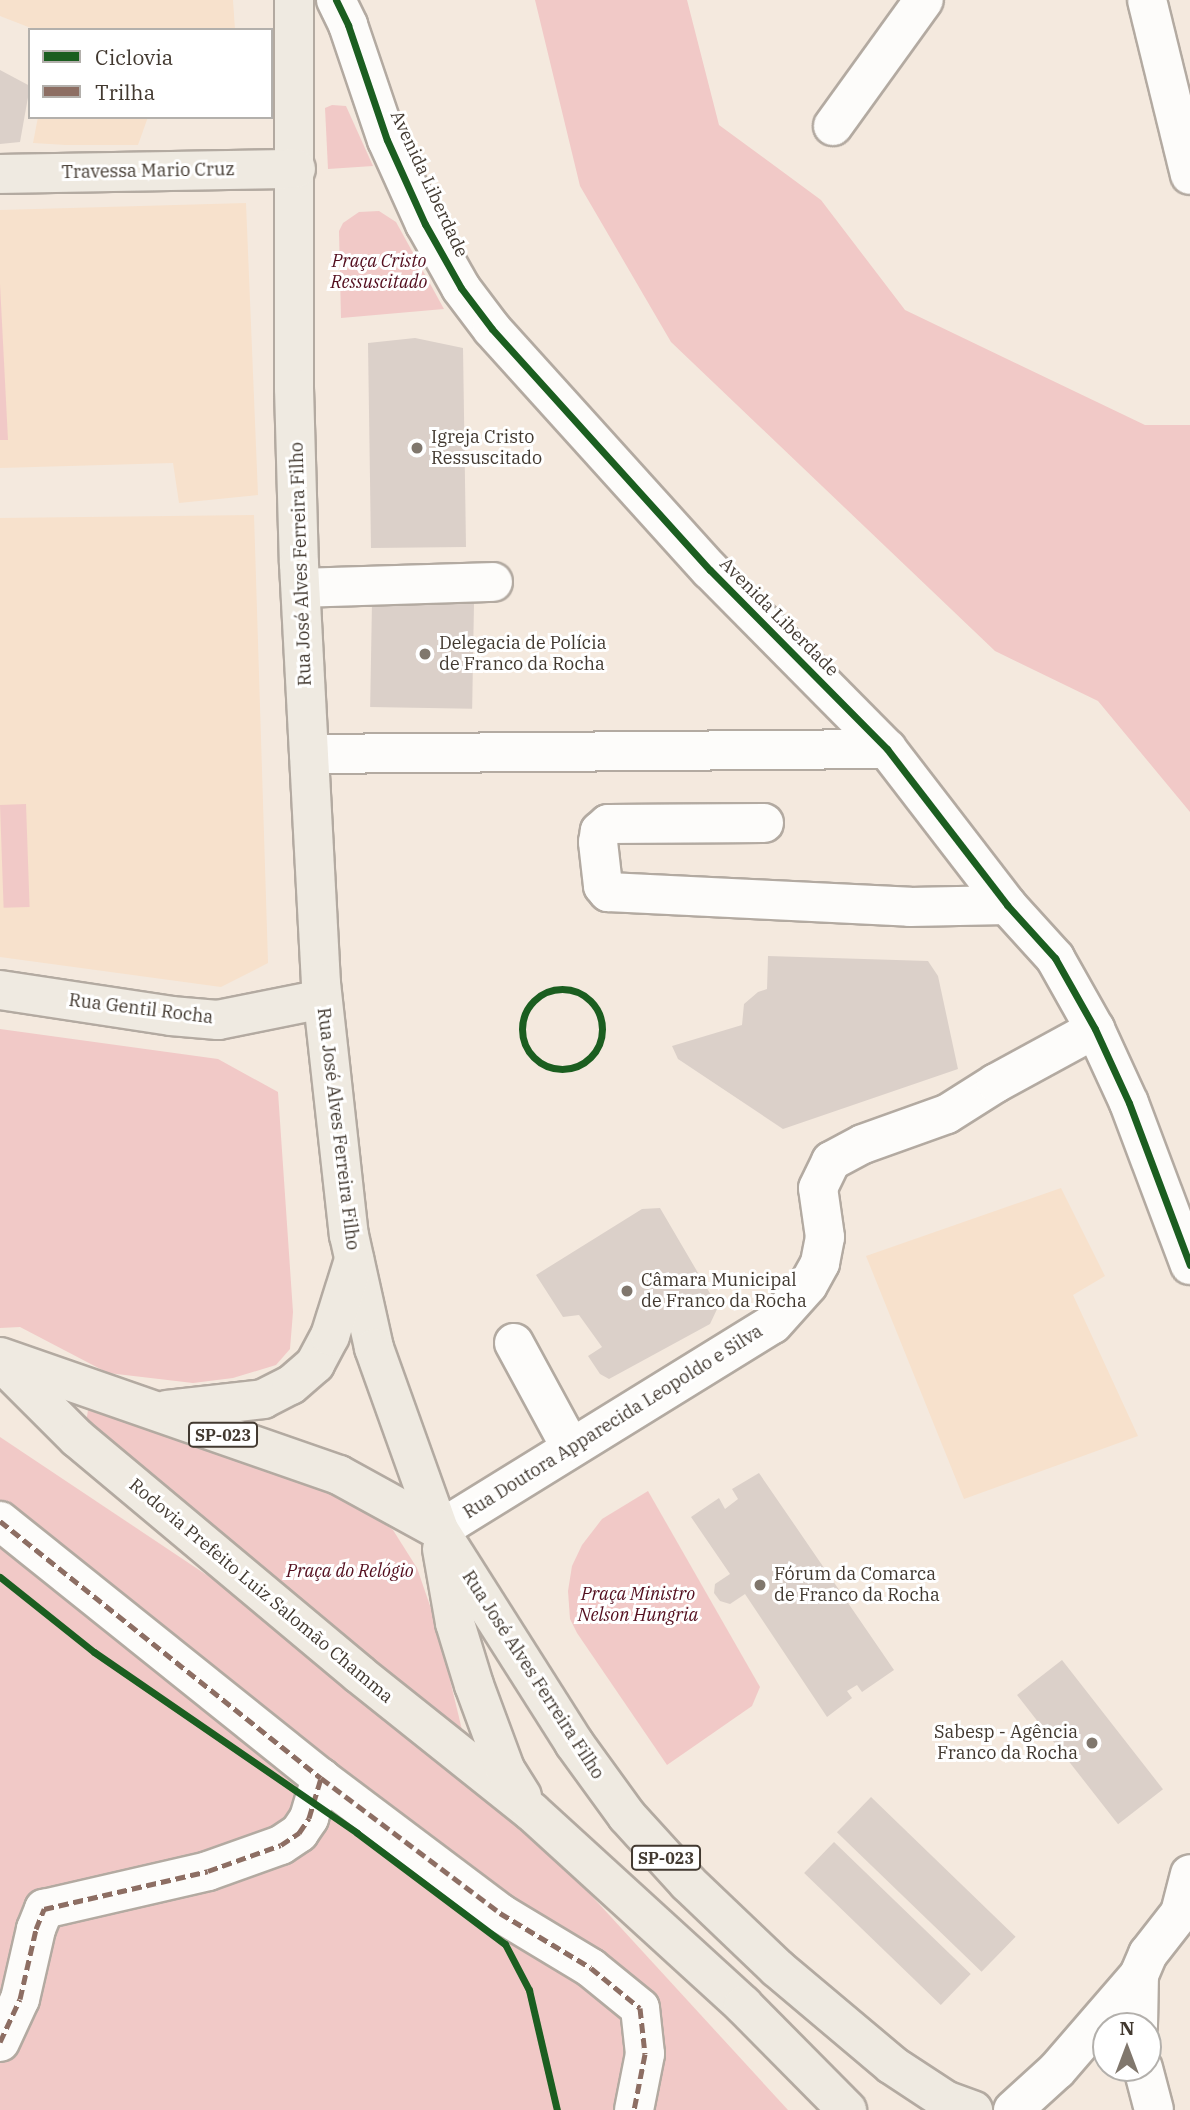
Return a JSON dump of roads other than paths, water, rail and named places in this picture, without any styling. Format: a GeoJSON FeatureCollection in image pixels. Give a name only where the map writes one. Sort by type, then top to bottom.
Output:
{"type":"FeatureCollection","features":[{"type":"Feature","properties":{"kind":"main road","name":"Rua José Alves Ferreira Filho"},"geometry":{"type":"LineString","coordinates":[[294,0],[296,169],[293,343],[301,588],[322,999],[349,1235],[374,1348],[439,1530],[574,1743],[627,1815],[679,1873],[776,1968],[892,2065],[945,2100],[973,2110]]}},
{"type":"Feature","properties":{"kind":"main road","name":"Travessa Mario Cruz"},"geometry":{"type":"LineString","coordinates":[[0,174],[296,169]]}},
{"type":"Feature","properties":{"kind":"main road","name":"Rua Gentil Rocha"},"geometry":{"type":"LineString","coordinates":[[0,990],[172,1016],[218,1020],[322,999]]}},
{"type":"Feature","properties":{"kind":"main road"},"geometry":{"type":"LineString","coordinates":[[152,1411],[263,1399],[291,1385],[315,1364],[330,1336],[355,1258]]}},
{"type":"Feature","properties":{"kind":"main road","name":"SP-023"},"geometry":{"type":"LineString","coordinates":[[0,1359],[339,1475],[439,1530]]}},
{"type":"Feature","properties":{"kind":"main road","name":"Rodovia Prefeito Luiz Salomão Chamma"},"geometry":{"type":"LineString","coordinates":[[0,1359],[77,1438],[359,1674],[531,1812]]}},
{"type":"Feature","properties":{"kind":"main road"},"geometry":{"type":"LineString","coordinates":[[439,1530],[455,1623],[474,1685],[505,1769],[531,1812]]}},
{"type":"Feature","properties":{"kind":"main road","name":"SP-023"},"geometry":{"type":"LineString","coordinates":[[531,1812],[743,2004],[847,2110]]}},
{"type":"Feature","properties":{"kind":"street","name":"Avenida Liberdade"},"geometry":{"type":"LineString","coordinates":[[336,0],[348,25],[387,140],[425,224],[469,298],[492,329],[710,570],[887,749],[1007,905],[1055,958],[1095,1029],[1129,1103],[1190,1265]]}},
{"type":"Feature","properties":{"kind":"street"},"geometry":{"type":"LineString","coordinates":[[833,126],[924,0]]}},
{"type":"Feature","properties":{"kind":"street"},"geometry":{"type":"LineString","coordinates":[[1147,0],[1190,175]]}},
{"type":"Feature","properties":{"kind":"street"},"geometry":{"type":"LineString","coordinates":[[301,588],[493,582]]}},
{"type":"Feature","properties":{"kind":"street"},"geometry":{"type":"LineString","coordinates":[[309,754],[887,749]]}},
{"type":"Feature","properties":{"kind":"street"},"geometry":{"type":"LineString","coordinates":[[764,823],[608,824],[600,831],[598,842],[603,886],[608,892],[910,908],[1007,905]]}},
{"type":"Feature","properties":{"kind":"street","name":"Rua Doutora Apparecida Leopoldo e Silva"},"geometry":{"type":"LineString","coordinates":[[439,1530],[570,1446],[722,1358],[773,1324],[807,1286],[820,1263],[825,1237],[818,1188],[831,1161],[863,1144],[947,1114],[996,1083],[1095,1029]]}},
{"type":"Feature","properties":{"kind":"street"},"geometry":{"type":"LineString","coordinates":[[514,1343],[570,1446]]}},
{"type":"Feature","properties":{"kind":"street"},"geometry":{"type":"LineString","coordinates":[[0,1521],[321,1778],[500,1913],[591,1968],[640,2008],[645,2054],[634,2110]]}},
{"type":"Feature","properties":{"kind":"street"},"geometry":{"type":"LineString","coordinates":[[0,2042],[20,1999],[36,1929],[44,1909],[208,1871],[281,1845],[299,1833],[309,1818],[321,1778]]}},
{"type":"Feature","properties":{"kind":"street"},"geometry":{"type":"LineString","coordinates":[[1013,2110],[1057,2070],[1139,1975],[1148,1954],[1180,1913],[1190,1874]]}},
{"type":"Feature","properties":{"kind":"street"},"geometry":{"type":"LineString","coordinates":[[1138,2012],[1139,1975]]}},
{"type":"Feature","properties":{"kind":"street"},"geometry":{"type":"LineString","coordinates":[[1147,2082],[1154,2110]]}},
{"type":"Feature","properties":{"kind":"place","name":"Igreja Cristo Ressuscitado"},"geometry":{"type":"Point","coordinates":[417,448]}},
{"type":"Feature","properties":{"kind":"place","name":"Delegacia de Polícia de Franco da Rocha"},"geometry":{"type":"Point","coordinates":[425,654]}},
{"type":"Feature","properties":{"kind":"place","name":"Câmara Municipal de Franco da Rocha"},"geometry":{"type":"Point","coordinates":[627,1291]}},
{"type":"Feature","properties":{"kind":"place","name":"Fórum da Comarca de Franco da Rocha"},"geometry":{"type":"Point","coordinates":[760,1585]}},
{"type":"Feature","properties":{"kind":"place","name":"Sabesp - Agência Franco da Rocha"},"geometry":{"type":"Point","coordinates":[1092,1743]}},
{"type":"Feature","properties":{"kind":"park label","name":"Praça Cristo Ressuscitado"},"geometry":{"type":"Point","coordinates":[379,272]}},
{"type":"Feature","properties":{"kind":"park label","name":"Praça do Relógio"},"geometry":{"type":"Point","coordinates":[350,1571]}},
{"type":"Feature","properties":{"kind":"park label","name":"Praça Ministro Nelson Hungria"},"geometry":{"type":"Point","coordinates":[638,1605]}}]}
